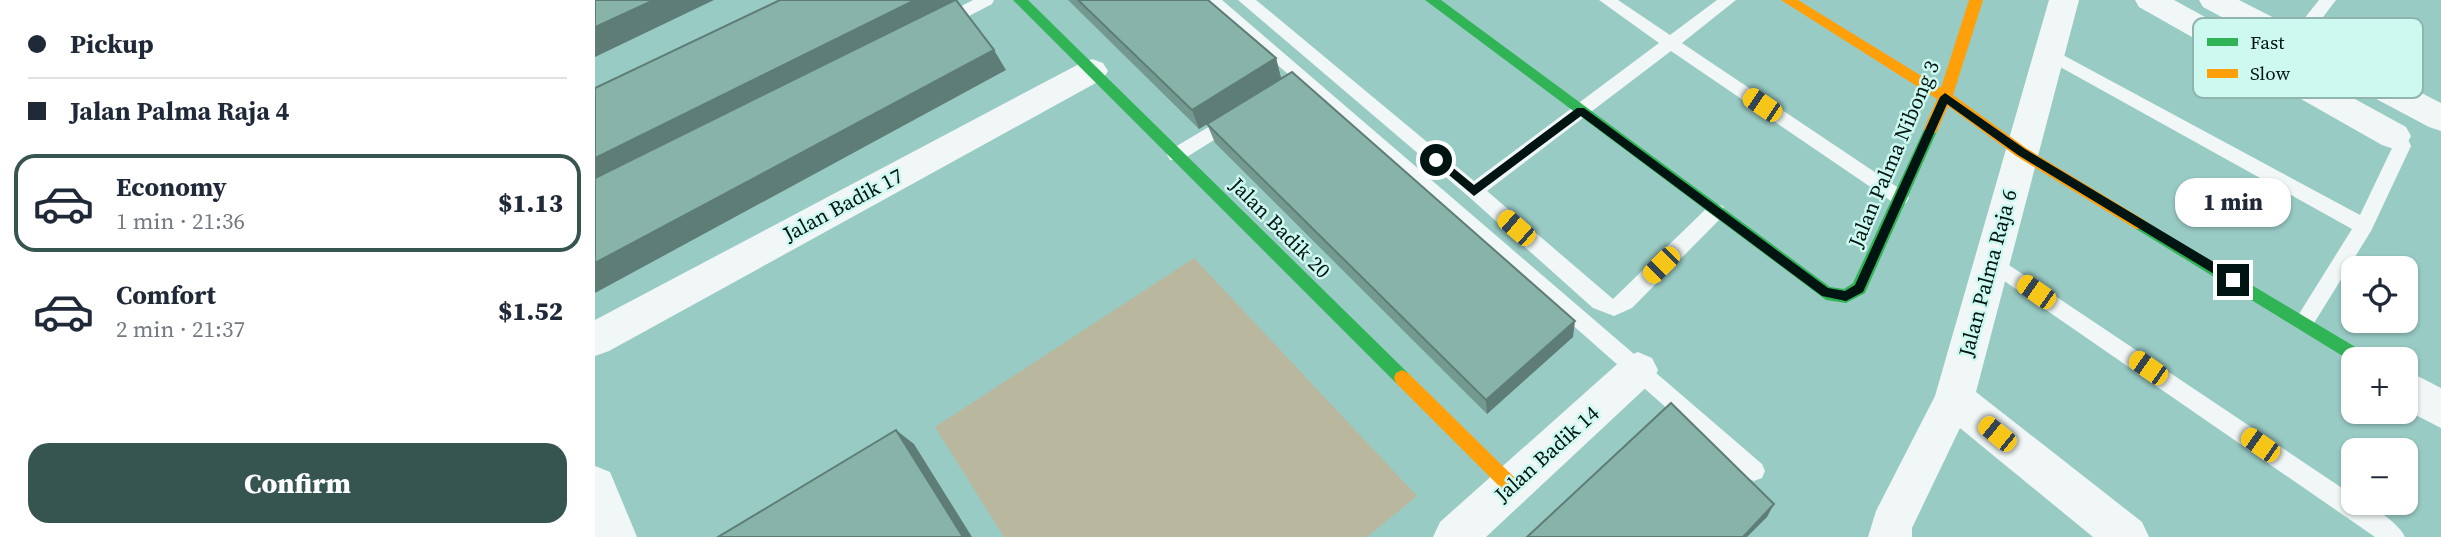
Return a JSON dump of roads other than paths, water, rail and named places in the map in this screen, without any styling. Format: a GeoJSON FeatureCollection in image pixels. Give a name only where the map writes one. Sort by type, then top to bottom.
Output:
{"type":"FeatureCollection","features":[{"type":"Feature","properties":{"kind":"street","name":"Jalan Badik 20"},"geometry":{"type":"LineString","coordinates":[[1020,0],[1511,486]]}},
{"type":"Feature","properties":{"kind":"street"},"geometry":{"type":"LineString","coordinates":[[1432,0],[1716,211]]}},
{"type":"Feature","properties":{"kind":"street"},"geometry":{"type":"LineString","coordinates":[[1789,0],[1945,97],[2021,152],[2342,347]]}},
{"type":"Feature","properties":{"kind":"street","name":"Jalan Palma Raja 6"},"geometry":{"type":"LineString","coordinates":[[1890,537],[1891,526],[1954,399],[2064,0]]}},
{"type":"Feature","properties":{"kind":"street"},"geometry":{"type":"LineString","coordinates":[[2150,0],[2193,24]]}},
{"type":"Feature","properties":{"kind":"street"},"geometry":{"type":"LineString","coordinates":[[2214,0],[2249,18]]}},
{"type":"Feature","properties":{"kind":"street","name":"Jalan Palma Nibong 3"},"geometry":{"type":"LineString","coordinates":[[1716,211],[1826,293],[1846,296],[1859,288],[1945,97],[1974,1]]}},
{"type":"Feature","properties":{"kind":"street","name":"Jalan Badik 17"},"geometry":{"type":"LineString","coordinates":[[595,339],[1091,71]]}},
{"type":"Feature","properties":{"kind":"street"},"geometry":{"type":"LineString","coordinates":[[2326,98],[2394,136]]}},
{"type":"Feature","properties":{"kind":"street","name":"Jalan Badik 14"},"geometry":{"type":"LineString","coordinates":[[1455,537],[1638,370]]}},
{"type":"Feature","properties":{"kind":"street"},"geometry":{"type":"LineString","coordinates":[[2418,396],[2441,410]]}},
{"type":"Feature","properties":{"kind":"street"},"geometry":{"type":"LineString","coordinates":[[1954,399],[2127,537]]}},
{"type":"Feature","properties":{"kind":"lane"},"geometry":{"type":"LineString","coordinates":[[925,31],[986,0]]}},
{"type":"Feature","properties":{"kind":"lane"},"geometry":{"type":"LineString","coordinates":[[1212,0],[1296,80],[1754,471]]}},
{"type":"Feature","properties":{"kind":"lane"},"geometry":{"type":"LineString","coordinates":[[1246,0],[1474,191],[1600,302],[1614,309],[1625,302],[1716,211]]}},
{"type":"Feature","properties":{"kind":"lane"},"geometry":{"type":"LineString","coordinates":[[1607,0],[1900,198]]}},
{"type":"Feature","properties":{"kind":"lane"},"geometry":{"type":"LineString","coordinates":[[1474,191],[1728,0]]}},
{"type":"Feature","properties":{"kind":"lane"},"geometry":{"type":"LineString","coordinates":[[2314,18],[2328,0]]}},
{"type":"Feature","properties":{"kind":"lane"},"geometry":{"type":"LineString","coordinates":[[2050,54],[2364,226]]}},
{"type":"Feature","properties":{"kind":"lane"},"geometry":{"type":"LineString","coordinates":[[1176,155],[1245,112]]}},
{"type":"Feature","properties":{"kind":"lane"},"geometry":{"type":"LineString","coordinates":[[2304,323],[2364,226],[2402,146],[2400,140],[2394,136]]}},
{"type":"Feature","properties":{"kind":"lane"},"geometry":{"type":"LineString","coordinates":[[1991,261],[2394,537]]}}]}
